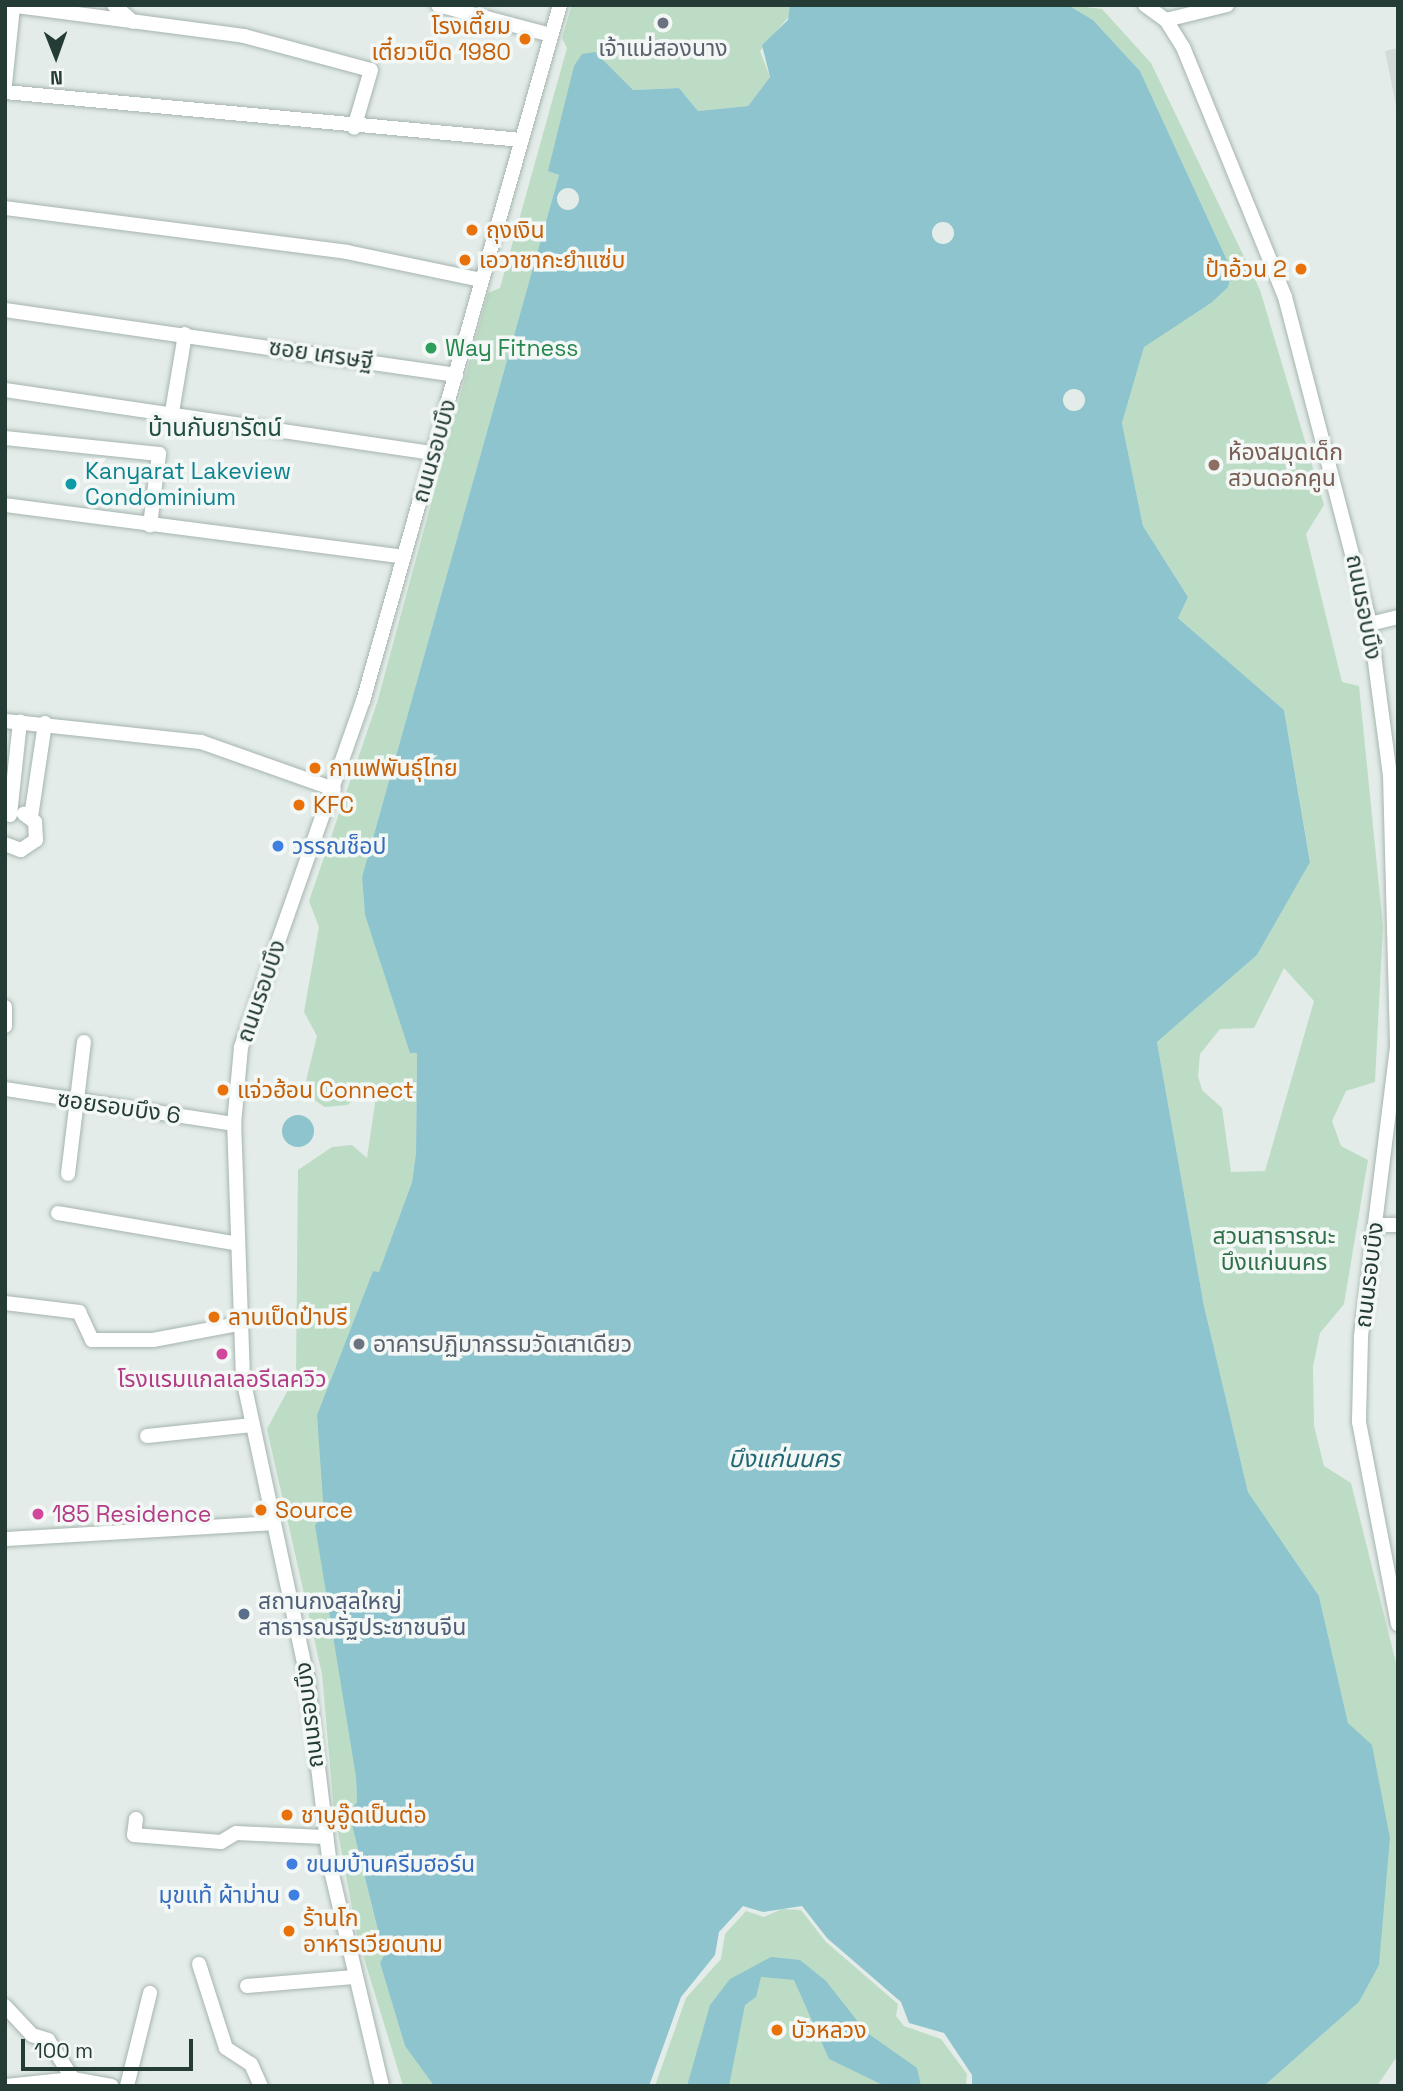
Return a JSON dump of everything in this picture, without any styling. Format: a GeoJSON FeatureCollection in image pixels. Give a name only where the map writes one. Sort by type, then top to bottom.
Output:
{"type":"FeatureCollection","features":[{"type":"Feature","properties":{"kind":"street"},"geometry":{"type":"LineString","coordinates":[[114,5],[134,23]]}},
{"type":"Feature","properties":{"kind":"street"},"geometry":{"type":"LineString","coordinates":[[438,5],[551,35]]}},
{"type":"Feature","properties":{"kind":"street","name":"ถนนรอบบึง"},"geometry":{"type":"LineString","coordinates":[[382,2086],[354,1977],[324,1837],[307,1676],[252,1425],[239,1324],[234,1242],[234,1124],[241,1047],[334,789],[404,558],[560,5]]}},
{"type":"Feature","properties":{"kind":"street","name":"ถนนรอบบึง"},"geometry":{"type":"LineString","coordinates":[[1146,5],[1166,20],[1285,296],[1370,624],[1390,775],[1396,878],[1397,1034],[1375,1225],[1359,1423],[1398,1624]]}},
{"type":"Feature","properties":{"kind":"street"},"geometry":{"type":"LineString","coordinates":[[1166,20],[1227,5]]}},
{"type":"Feature","properties":{"kind":"street"},"geometry":{"type":"LineString","coordinates":[[5,84],[11,6],[244,36],[371,70],[354,128]]}},
{"type":"Feature","properties":{"kind":"street"},"geometry":{"type":"LineString","coordinates":[[5,92],[354,128],[521,140]]}},
{"type":"Feature","properties":{"kind":"street"},"geometry":{"type":"LineString","coordinates":[[5,208],[348,252],[481,280]]}},
{"type":"Feature","properties":{"kind":"street","name":"ซอย เศรษฐี"},"geometry":{"type":"LineString","coordinates":[[5,310],[456,375]]}},
{"type":"Feature","properties":{"kind":"street"},"geometry":{"type":"LineString","coordinates":[[172,412],[185,334]]}},
{"type":"Feature","properties":{"kind":"street"},"geometry":{"type":"LineString","coordinates":[[5,390],[172,412],[434,453]]}},
{"type":"Feature","properties":{"kind":"street"},"geometry":{"type":"LineString","coordinates":[[5,438],[159,454],[150,526]]}},
{"type":"Feature","properties":{"kind":"street"},"geometry":{"type":"LineString","coordinates":[[5,505],[404,558]]}},
{"type":"Feature","properties":{"kind":"street"},"geometry":{"type":"LineString","coordinates":[[1370,624],[1398,617]]}},
{"type":"Feature","properties":{"kind":"street"},"geometry":{"type":"LineString","coordinates":[[31,817],[8,817],[13,721],[201,742],[334,789]]}},
{"type":"Feature","properties":{"kind":"street"},"geometry":{"type":"LineString","coordinates":[[5,844],[21,850],[32,845],[38,834],[31,817],[45,723]]}},
{"type":"Feature","properties":{"kind":"street"},"geometry":{"type":"LineString","coordinates":[[5,1007],[5,1026]]}},
{"type":"Feature","properties":{"kind":"street"},"geometry":{"type":"LineString","coordinates":[[68,1174],[83,1042]]}},
{"type":"Feature","properties":{"kind":"street","name":"ซอยรอบบึง 6"},"geometry":{"type":"LineString","coordinates":[[5,1089],[234,1124]]}},
{"type":"Feature","properties":{"kind":"street"},"geometry":{"type":"LineString","coordinates":[[58,1213],[234,1242]]}},
{"type":"Feature","properties":{"kind":"street"},"geometry":{"type":"LineString","coordinates":[[1375,1225],[1398,1226]]}},
{"type":"Feature","properties":{"kind":"street"},"geometry":{"type":"LineString","coordinates":[[5,1303],[79,1312],[92,1340],[153,1340],[239,1324]]}},
{"type":"Feature","properties":{"kind":"street"},"geometry":{"type":"LineString","coordinates":[[147,1436],[252,1425]]}},
{"type":"Feature","properties":{"kind":"street"},"geometry":{"type":"LineString","coordinates":[[5,1539],[272,1523]]}},
{"type":"Feature","properties":{"kind":"street"},"geometry":{"type":"LineString","coordinates":[[136,1819],[134,1835],[221,1842],[236,1833],[324,1837]]}},
{"type":"Feature","properties":{"kind":"street"},"geometry":{"type":"LineString","coordinates":[[199,1965],[226,2048],[251,2064],[261,2086]]}},
{"type":"Feature","properties":{"kind":"street"},"geometry":{"type":"LineString","coordinates":[[247,1986],[354,1977]]}},
{"type":"Feature","properties":{"kind":"street"},"geometry":{"type":"LineString","coordinates":[[127,2086],[150,1993]]}},
{"type":"Feature","properties":{"kind":"street"},"geometry":{"type":"LineString","coordinates":[[5,2006],[32,2035],[48,2040],[73,2078]]}},
{"type":"Feature","properties":{"kind":"street"},"geometry":{"type":"LineString","coordinates":[[6,2086],[73,2078],[111,2086]]}},
{"type":"Feature","properties":{"kind":"shaded area"},"geometry":{"type":"Polygon","coordinates":[[[1398,48],[1398,115],[1385,51],[1398,48]]]}},
{"type":"Feature","properties":{"kind":"green space"},"geometry":{"type":"Polygon","coordinates":[[[572,5],[790,5],[791,14],[760,51],[770,77],[748,106],[698,111],[679,88],[633,90],[549,171],[559,175],[362,877],[365,915],[417,1053],[416,1153],[412,1182],[379,1273],[373,1271],[317,1415],[356,1777],[357,1802],[349,1813],[384,1956],[380,1963],[405,2046],[434,2086],[403,2086],[357,1935],[334,1811],[322,1674],[267,1429],[296,1375],[298,1170],[332,1147],[352,1145],[367,1158],[375,1103],[373,1087],[347,1105],[325,1107],[303,1093],[317,1036],[304,1012],[319,927],[309,901],[377,703],[488,293],[500,288],[567,48],[562,38],[572,5]]]}},
{"type":"Feature","properties":{"kind":"green space","name":"สวนสาธารณะ บึงแก่นนคร"},"geometry":{"type":"Polygon","coordinates":[[[1068,5],[1102,9],[1151,63],[1260,290],[1324,505],[1306,534],[1342,682],[1359,686],[1383,926],[1375,1082],[1346,1091],[1332,1121],[1341,1146],[1368,1160],[1344,1304],[1320,1333],[1313,1366],[1314,1426],[1324,1466],[1351,1483],[1398,1671],[1398,2055],[1377,2086],[1264,2086],[1359,2002],[1378,1965],[1390,1838],[1360,1738],[1348,1723],[1319,1596],[1248,1492],[1204,1306],[1157,1042],[1257,955],[1310,861],[1284,710],[1177,617],[1188,597],[1143,526],[1122,423],[1144,346],[1211,303],[1232,271],[1140,71],[1093,20],[1068,5]],[[1284,968],[1254,1028],[1220,1029],[1200,1054],[1198,1076],[1202,1090],[1222,1108],[1231,1172],[1265,1171],[1314,1001],[1284,968]]]}},
{"type":"Feature","properties":{"kind":"green space"},"geometry":{"type":"Polygon","coordinates":[[[782,1909],[801,1910],[826,1942],[898,2004],[896,2016],[904,2026],[941,2039],[967,2074],[966,2086],[655,2086],[686,1998],[721,1959],[725,1934],[746,1911],[764,1917],[782,1909]]]}},
{"type":"Feature","properties":{"kind":"water","name":"บึงแก่นนคร"},"geometry":{"type":"Polygon","coordinates":[[[790,5],[1068,5],[1093,20],[1140,71],[1232,271],[1228,287],[1211,303],[1144,347],[1122,423],[1143,526],[1188,597],[1178,618],[1284,710],[1310,862],[1257,955],[1157,1042],[1204,1306],[1248,1492],[1319,1596],[1348,1723],[1372,1745],[1390,1838],[1379,1965],[1359,2002],[1264,2086],[972,2086],[972,2075],[944,2033],[909,2023],[901,2002],[827,1938],[802,1906],[763,1912],[743,1906],[719,1932],[715,1955],[681,1997],[649,2086],[434,2086],[405,2046],[380,1963],[384,1955],[349,1813],[357,1802],[356,1777],[315,1525],[324,1514],[317,1415],[373,1271],[379,1272],[412,1182],[416,1153],[417,1053],[410,1053],[365,915],[362,877],[559,175],[548,171],[574,66],[582,54],[595,52],[633,90],[679,88],[698,111],[748,106],[770,77],[762,45],[788,20],[790,5]]]}},
{"type":"Feature","properties":{"kind":"water"},"geometry":{"type":"Polygon","coordinates":[[[298,1115],[309,1120],[314,1131],[309,1142],[298,1147],[287,1142],[282,1131],[287,1120],[298,1115]]]}},
{"type":"Feature","properties":{"kind":"water"},"geometry":{"type":"Polygon","coordinates":[[[771,1957],[800,1960],[826,1981],[866,2032],[917,2068],[921,2086],[885,2086],[829,2059],[794,1980],[761,1977],[756,1997],[745,2005],[729,2086],[687,2086],[710,2005],[730,1979],[771,1957]]]}},
{"type":"Feature","properties":{"kind":"pier"},"geometry":{"type":"Polygon","coordinates":[[[568,188],[576,191],[579,199],[576,207],[568,210],[560,207],[557,199],[560,191],[568,188]]]}},
{"type":"Feature","properties":{"kind":"pier"},"geometry":{"type":"Polygon","coordinates":[[[943,222],[951,225],[954,233],[951,241],[943,244],[935,241],[932,233],[935,225],[943,222]]]}},
{"type":"Feature","properties":{"kind":"pier"},"geometry":{"type":"Polygon","coordinates":[[[1070,389],[1078,389],[1085,396],[1085,404],[1078,411],[1070,411],[1063,404],[1063,396],[1070,389]]]}},
{"type":"Feature","properties":{"kind":"place","name":"เจ้าแม่สองนาง"},"geometry":{"type":"Point","coordinates":[663,23]}},
{"type":"Feature","properties":{"kind":"place","name":"โรงเตี๊ยม เตี๋ยวเป็ด 1980"},"geometry":{"type":"Point","coordinates":[525,39]}},
{"type":"Feature","properties":{"kind":"place","name":"ถุงเงิน"},"geometry":{"type":"Point","coordinates":[472,230]}},
{"type":"Feature","properties":{"kind":"place","name":"เอวาชากะยำแซ่บ"},"geometry":{"type":"Point","coordinates":[465,260]}},
{"type":"Feature","properties":{"kind":"place","name":"ป้าอ้วน 2"},"geometry":{"type":"Point","coordinates":[1301,269]}},
{"type":"Feature","properties":{"kind":"place","name":"Way Fitness"},"geometry":{"type":"Point","coordinates":[431,348]}},
{"type":"Feature","properties":{"kind":"place","name":"ห้องสมุดเด็ก สวนดอกคูน"},"geometry":{"type":"Point","coordinates":[1214,465]}},
{"type":"Feature","properties":{"kind":"place","name":"Kanyarat Lakeview Condominium"},"geometry":{"type":"Point","coordinates":[71,484]}},
{"type":"Feature","properties":{"kind":"place","name":"กาแฟพันธุ์ไทย"},"geometry":{"type":"Point","coordinates":[315,768]}},
{"type":"Feature","properties":{"kind":"place","name":"KFC"},"geometry":{"type":"Point","coordinates":[299,805]}},
{"type":"Feature","properties":{"kind":"place","name":"วรรณช็อป"},"geometry":{"type":"Point","coordinates":[278,846]}},
{"type":"Feature","properties":{"kind":"place","name":"แจ่วฮ้อน Connect"},"geometry":{"type":"Point","coordinates":[223,1090]}},
{"type":"Feature","properties":{"kind":"place","name":"ลาบเป็ดป๋าปรี"},"geometry":{"type":"Point","coordinates":[214,1317]}},
{"type":"Feature","properties":{"kind":"place","name":"อาคารปฏิมากรรมวัดเสาเดียว"},"geometry":{"type":"Point","coordinates":[359,1344]}},
{"type":"Feature","properties":{"kind":"place","name":"โรงแรมแกลเลอรีเลควิว"},"geometry":{"type":"Point","coordinates":[222,1354]}},
{"type":"Feature","properties":{"kind":"place","name":"Source"},"geometry":{"type":"Point","coordinates":[261,1510]}},
{"type":"Feature","properties":{"kind":"place","name":"185 Residence"},"geometry":{"type":"Point","coordinates":[38,1514]}},
{"type":"Feature","properties":{"kind":"place","name":"สถานกงสุลใหญ่ สาธารณรัฐประชาชนจีน"},"geometry":{"type":"Point","coordinates":[244,1614]}},
{"type":"Feature","properties":{"kind":"place","name":"ชาบูอู๊ดเป็นต่อ"},"geometry":{"type":"Point","coordinates":[287,1815]}},
{"type":"Feature","properties":{"kind":"place","name":"ขนมบ้านครีมฮอร์น"},"geometry":{"type":"Point","coordinates":[292,1864]}},
{"type":"Feature","properties":{"kind":"place","name":"มุขแท้ ผ้าม่าน"},"geometry":{"type":"Point","coordinates":[294,1895]}},
{"type":"Feature","properties":{"kind":"place","name":"ร้านโก อาหารเวียดนาม"},"geometry":{"type":"Point","coordinates":[289,1931]}},
{"type":"Feature","properties":{"kind":"place","name":"บัวหลวง"},"geometry":{"type":"Point","coordinates":[777,2030]}},
{"type":"Feature","properties":{"kind":"district","name":"บ้านกันยารัตน์"},"geometry":{"type":"Point","coordinates":[215,428]}}]}
